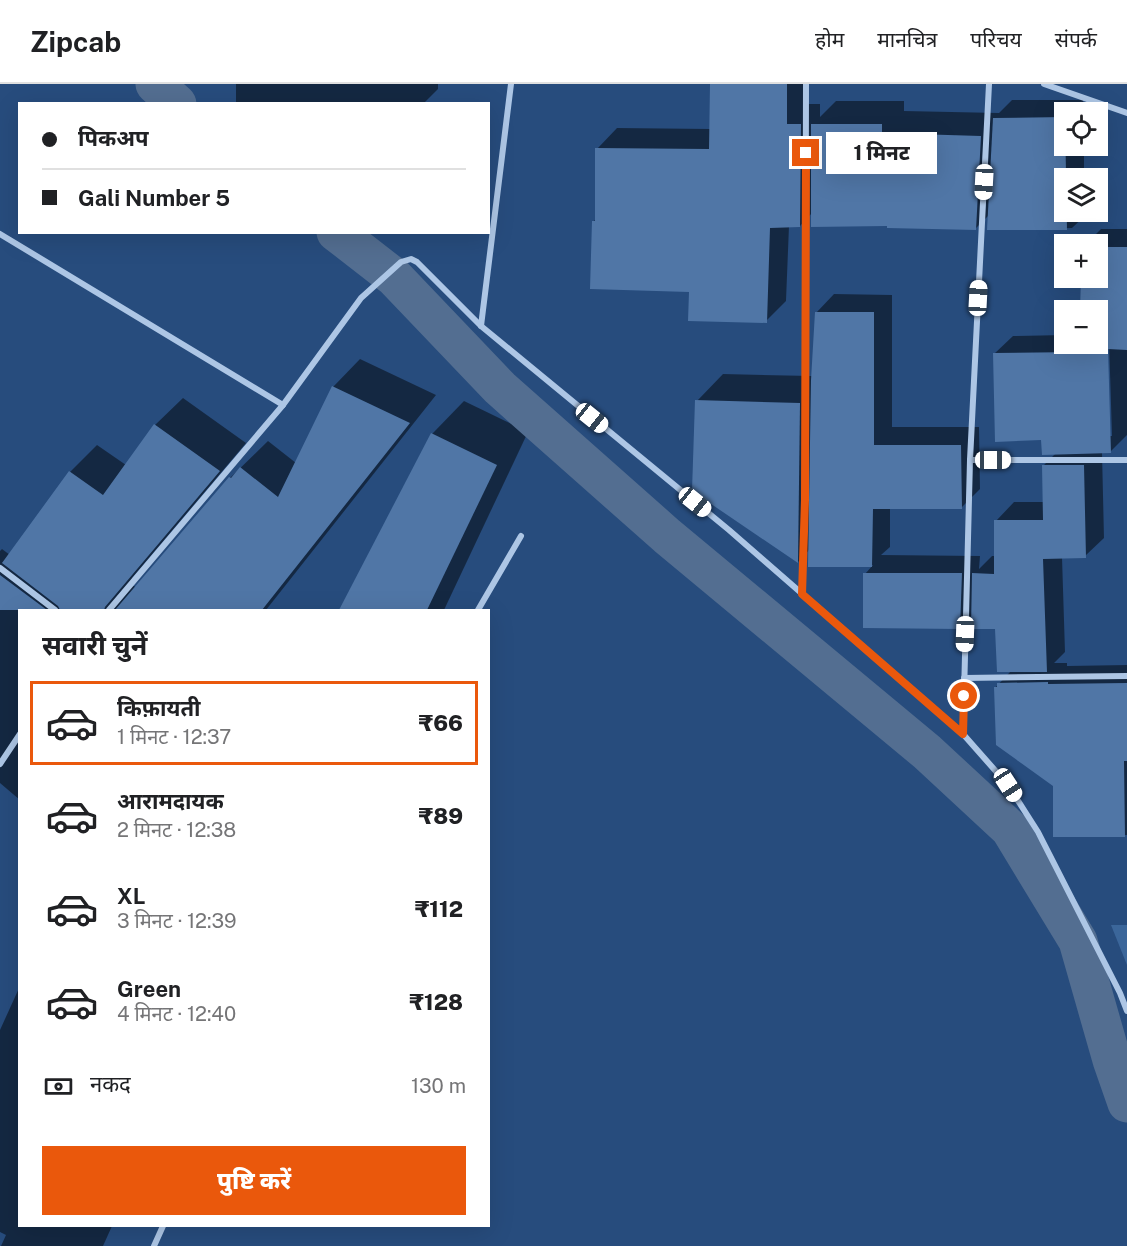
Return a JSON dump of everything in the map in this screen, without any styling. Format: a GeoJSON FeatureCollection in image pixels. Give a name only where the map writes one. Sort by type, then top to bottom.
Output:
{"type":"FeatureCollection","features":[{"type":"Feature","properties":{"kind":"street"},"geometry":{"type":"LineString","coordinates":[[481,326],[511,84]]}},
{"type":"Feature","properties":{"kind":"street"},"geometry":{"type":"LineString","coordinates":[[802,594],[805,488],[806,84]]}},
{"type":"Feature","properties":{"kind":"street"},"geometry":{"type":"LineString","coordinates":[[963,734],[970,460],[989,84]]}},
{"type":"Feature","properties":{"kind":"street"},"geometry":{"type":"LineString","coordinates":[[1044,84],[1127,113]]}},
{"type":"Feature","properties":{"kind":"street"},"geometry":{"type":"LineString","coordinates":[[0,234],[283,405]]}},
{"type":"Feature","properties":{"kind":"street"},"geometry":{"type":"LineString","coordinates":[[109,609],[283,405],[361,298],[401,262],[411,259],[417,262],[481,326],[729,530],[963,734],[1008,785],[1038,832],[1127,1011]]}},
{"type":"Feature","properties":{"kind":"street"},"geometry":{"type":"LineString","coordinates":[[970,460],[1127,460]]}},
{"type":"Feature","properties":{"kind":"street"},"geometry":{"type":"LineString","coordinates":[[479,609],[521,536]]}},
{"type":"Feature","properties":{"kind":"street"},"geometry":{"type":"LineString","coordinates":[[0,568],[54,609]]}},
{"type":"Feature","properties":{"kind":"street"},"geometry":{"type":"LineString","coordinates":[[964,678],[1127,676]]}},
{"type":"Feature","properties":{"kind":"street"},"geometry":{"type":"LineString","coordinates":[[0,764],[18,737]]}},
{"type":"Feature","properties":{"kind":"street"},"geometry":{"type":"LineString","coordinates":[[153,1246],[162,1227]]}},
{"type":"Feature","properties":{"kind":"shaded area"},"geometry":{"type":"Polygon","coordinates":[[[1111,925],[1127,925],[1127,965],[1111,925]]]}},
{"type":"Feature","properties":{"kind":"building"},"geometry":{"type":"Polygon","coordinates":[[[710,84],[787,84],[787,124],[801,124],[800,227],[770,228],[767,323],[688,321],[689,292],[590,289],[592,221],[595,221],[595,148],[709,149],[710,84]]]}},
{"type":"Feature","properties":{"kind":"building"},"geometry":{"type":"Polygon","coordinates":[[[1054,117],[1054,156],[1066,156],[1066,168],[1054,168],[1054,222],[1067,222],[1067,230],[987,230],[993,118],[1054,117]]]}},
{"type":"Feature","properties":{"kind":"building"},"geometry":{"type":"Polygon","coordinates":[[[811,124],[882,124],[882,133],[981,136],[976,230],[887,228],[887,226],[811,227],[811,124]]]}},
{"type":"Feature","properties":{"kind":"building"},"geometry":{"type":"Polygon","coordinates":[[[1108,247],[1127,247],[1127,350],[1108,349],[1108,300],[1080,300],[1081,288],[1108,288],[1108,247]]]}},
{"type":"Feature","properties":{"kind":"building"},"geometry":{"type":"Polygon","coordinates":[[[815,312],[874,312],[874,445],[961,445],[962,509],[873,509],[872,567],[808,567],[811,380],[815,312]]]}},
{"type":"Feature","properties":{"kind":"building"},"geometry":{"type":"Polygon","coordinates":[[[1108,349],[1111,453],[1042,455],[1041,440],[995,442],[993,353],[1108,354],[1108,349]]]}},
{"type":"Feature","properties":{"kind":"building"},"geometry":{"type":"Polygon","coordinates":[[[332,386],[410,423],[263,609],[116,609],[240,467],[278,497],[332,386]]]}},
{"type":"Feature","properties":{"kind":"building"},"geometry":{"type":"Polygon","coordinates":[[[695,400],[800,403],[798,563],[692,491],[695,400]]]}},
{"type":"Feature","properties":{"kind":"building"},"geometry":{"type":"Polygon","coordinates":[[[154,424],[220,471],[104,609],[60,609],[2,563],[69,471],[103,495],[154,424]]]}},
{"type":"Feature","properties":{"kind":"building"},"geometry":{"type":"Polygon","coordinates":[[[431,433],[497,465],[427,609],[340,609],[431,433]]]}},
{"type":"Feature","properties":{"kind":"building"},"geometry":{"type":"Polygon","coordinates":[[[1042,465],[1084,465],[1086,558],[1043,559],[1047,672],[997,672],[995,629],[971,629],[972,573],[994,574],[994,520],[1043,520],[1042,465]]]}},
{"type":"Feature","properties":{"kind":"building"},"geometry":{"type":"Polygon","coordinates":[[[863,573],[962,573],[960,629],[863,628],[863,573]]]}},
{"type":"Feature","properties":{"kind":"building"},"geometry":{"type":"Polygon","coordinates":[[[0,575],[46,609],[18,609],[0,610],[0,575]]]}},
{"type":"Feature","properties":{"kind":"building"},"geometry":{"type":"Polygon","coordinates":[[[1048,682],[1048,684],[1127,683],[1127,761],[1124,761],[1125,837],[1053,837],[1053,786],[996,745],[994,687],[997,687],[997,683],[1048,682]]]}},
{"type":"Feature","properties":{"kind":"waterway"},"geometry":{"type":"LineString","coordinates":[[155,84],[175,102]]}},
{"type":"Feature","properties":{"kind":"waterway"},"geometry":{"type":"LineString","coordinates":[[339,234],[394,277],[500,388],[667,536],[927,752],[1010,829],[1078,941],[1112,1060],[1127,1103]]}},
{"type":"Feature","properties":{"kind":"route"},"geometry":{"type":"LineString","coordinates":[[806,153],[805,500],[802,594],[963,734],[964,696]]}}]}
